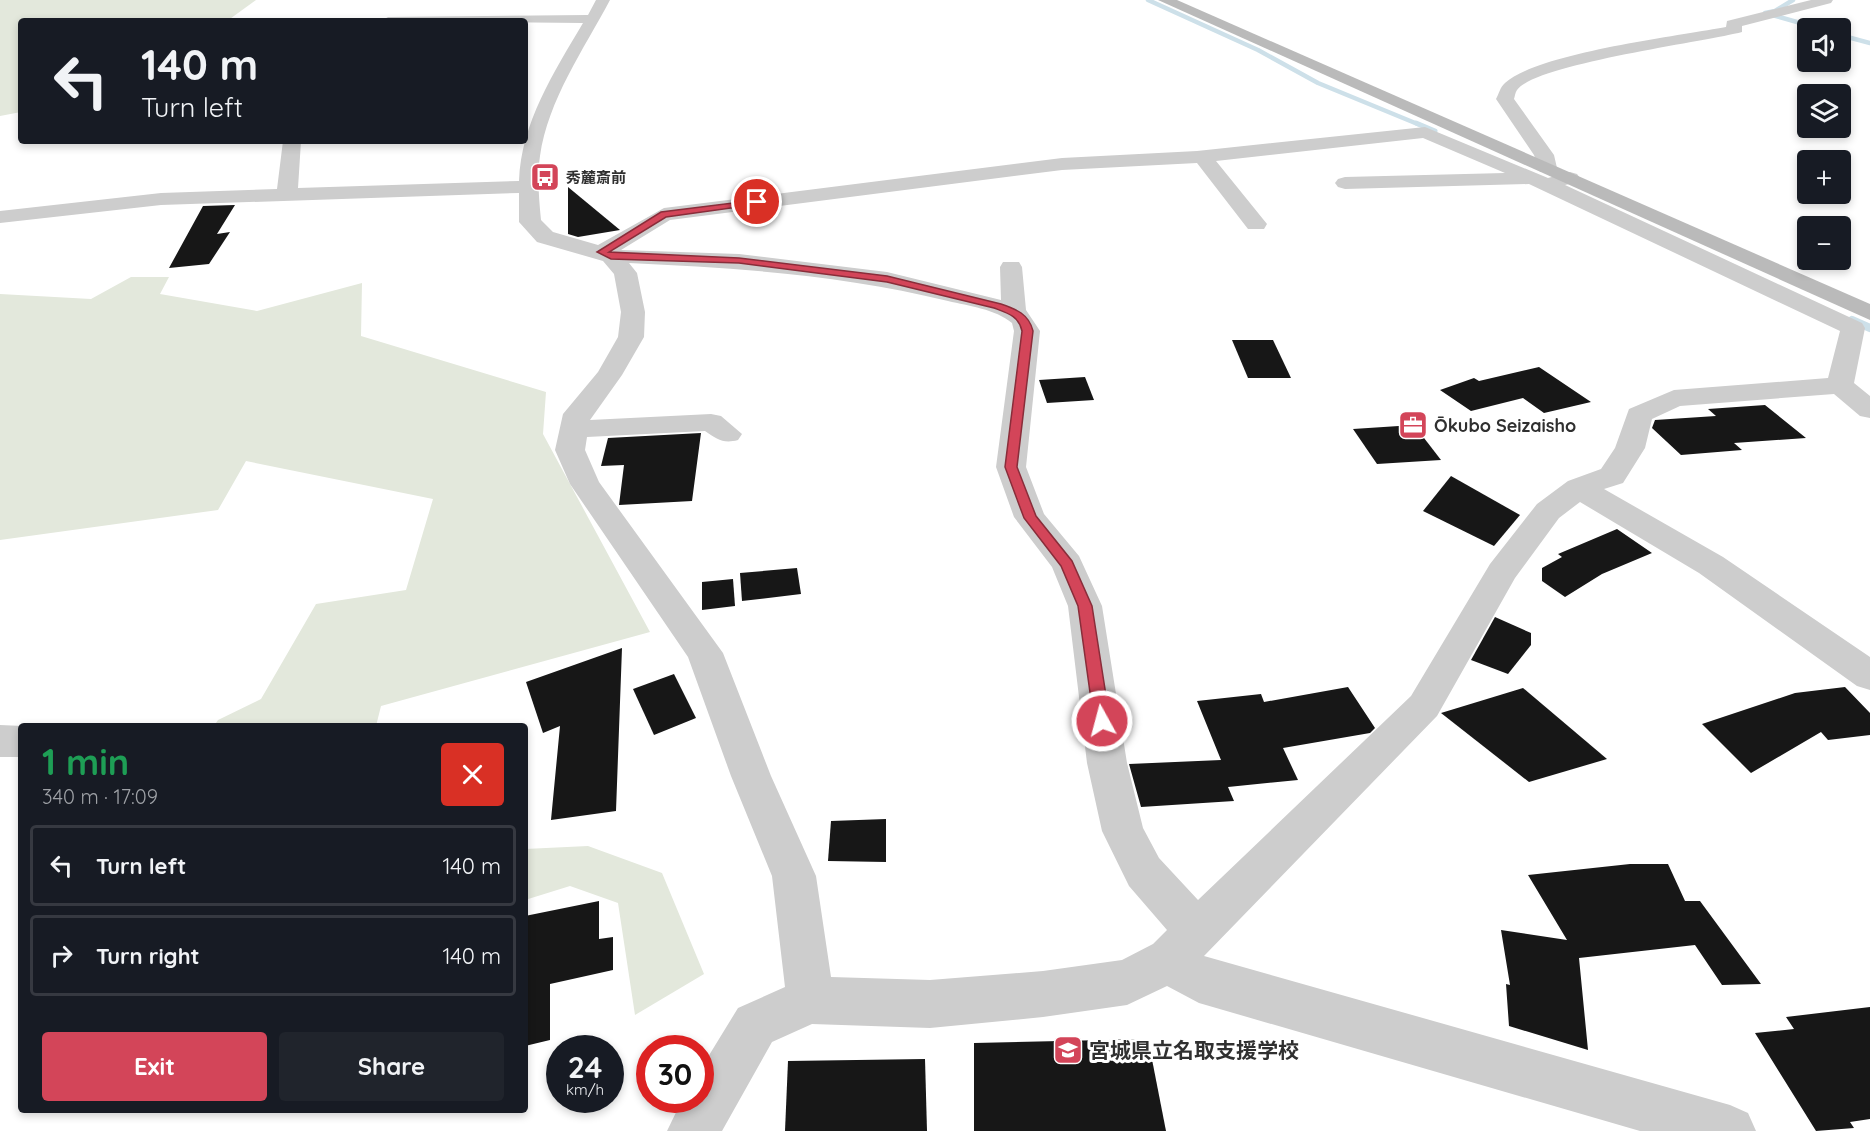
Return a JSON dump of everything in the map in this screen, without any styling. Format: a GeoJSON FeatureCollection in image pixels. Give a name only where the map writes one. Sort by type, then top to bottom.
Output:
{"type":"FeatureCollection","features":[{"type":"Feature","properties":{"kind":"street"},"geometry":{"type":"LineString","coordinates":[[603,0],[541,117],[532,151],[528,187],[530,222],[545,237],[606,254],[739,261],[887,279],[1014,312],[1025,321],[1028,331],[1011,467],[1030,518],[1067,564],[1085,606],[1107,763],[1123,831],[1184,946],[1199,980],[1730,1131]]}},
{"type":"Feature","properties":{"kind":"street"},"geometry":{"type":"LineString","coordinates":[[1165,0],[1551,179],[1853,328],[1839,385]]}},
{"type":"Feature","properties":{"kind":"street"},"geometry":{"type":"LineString","coordinates":[[1551,179],[1544,155],[1505,99],[1510,87],[1530,75],[1575,61],[1733,26],[1826,0]]}},
{"type":"Feature","properties":{"kind":"street"},"geometry":{"type":"LineString","coordinates":[[528,20],[593,19]]}},
{"type":"Feature","properties":{"kind":"street"},"geometry":{"type":"LineString","coordinates":[[606,254],[664,214],[1062,164],[1205,160],[1425,132],[1551,179],[1870,313]]}},
{"type":"Feature","properties":{"kind":"street"},"geometry":{"type":"LineString","coordinates":[[287,194],[292,144]]}},
{"type":"Feature","properties":{"kind":"street"},"geometry":{"type":"LineString","coordinates":[[1205,160],[1256,224]]}},
{"type":"Feature","properties":{"kind":"street"},"geometry":{"type":"LineString","coordinates":[[1345,183],[1551,179]]}},
{"type":"Feature","properties":{"kind":"street"},"geometry":{"type":"LineString","coordinates":[[0,218],[117,203],[287,194],[528,187]]}},
{"type":"Feature","properties":{"kind":"street"},"geometry":{"type":"LineString","coordinates":[[606,254],[625,273],[633,312],[631,337],[609,375],[577,414],[570,450],[585,484],[705,653],[751,776],[794,876],[810,1000]]}},
{"type":"Feature","properties":{"kind":"street"},"geometry":{"type":"LineString","coordinates":[[1011,267],[1014,312]]}},
{"type":"Feature","properties":{"kind":"street"},"geometry":{"type":"LineString","coordinates":[[693,1131],[755,1025],[810,1000],[930,1004],[1043,994],[1127,982],[1184,946],[1424,706],[1502,572],[1548,511],[1579,488],[1612,476],[1630,448],[1639,416],[1674,398],[1839,385],[1870,410]]}},
{"type":"Feature","properties":{"kind":"street"},"geometry":{"type":"LineString","coordinates":[[574,429],[711,422],[728,434]]}},
{"type":"Feature","properties":{"kind":"street"},"geometry":{"type":"LineString","coordinates":[[1579,488],[1711,565],[1870,676]]}},
{"type":"Feature","properties":{"kind":"street"},"geometry":{"type":"LineString","coordinates":[[0,741],[18,741]]}},
{"type":"Feature","properties":{"kind":"shaded area"},"geometry":{"type":"Polygon","coordinates":[[[0,0],[256,0],[231,18],[18,18],[18,113],[0,116],[0,0]]]}},
{"type":"Feature","properties":{"kind":"shaded area"},"geometry":{"type":"Polygon","coordinates":[[[131,277],[169,277],[160,294],[257,311],[362,283],[361,336],[546,392],[543,434],[650,632],[381,706],[377,723],[216,723],[261,699],[316,604],[406,590],[433,499],[246,461],[218,510],[0,540],[0,294],[91,299],[131,277]]]}},
{"type":"Feature","properties":{"kind":"shaded area"},"geometry":{"type":"Polygon","coordinates":[[[588,846],[662,873],[704,974],[635,1015],[618,903],[570,886],[528,899],[528,849],[588,846]]]}},
{"type":"Feature","properties":{"kind":"building"},"geometry":{"type":"Polygon","coordinates":[[[568,187],[620,230],[578,237],[568,234],[568,187]]]}},
{"type":"Feature","properties":{"kind":"building"},"geometry":{"type":"Polygon","coordinates":[[[235,205],[217,234],[230,232],[209,264],[169,268],[203,206],[235,205]]]}},
{"type":"Feature","properties":{"kind":"building"},"geometry":{"type":"Polygon","coordinates":[[[1232,340],[1273,340],[1291,378],[1248,378],[1232,340]]]}},
{"type":"Feature","properties":{"kind":"building"},"geometry":{"type":"Polygon","coordinates":[[[1539,367],[1591,402],[1544,413],[1523,398],[1471,411],[1440,390],[1474,378],[1479,381],[1539,367]]]}},
{"type":"Feature","properties":{"kind":"building"},"geometry":{"type":"Polygon","coordinates":[[[1085,377],[1094,400],[1047,403],[1039,380],[1085,377]]]}},
{"type":"Feature","properties":{"kind":"building"},"geometry":{"type":"Polygon","coordinates":[[[1765,405],[1806,438],[1734,443],[1742,450],[1681,455],[1652,428],[1655,420],[1716,416],[1708,409],[1765,405]]]}},
{"type":"Feature","properties":{"kind":"building"},"geometry":{"type":"Polygon","coordinates":[[[1414,425],[1441,460],[1377,464],[1353,429],[1414,425]]]}},
{"type":"Feature","properties":{"kind":"building"},"geometry":{"type":"Polygon","coordinates":[[[701,433],[692,501],[619,505],[624,465],[601,466],[608,438],[701,433]]]}},
{"type":"Feature","properties":{"kind":"building"},"geometry":{"type":"Polygon","coordinates":[[[1451,476],[1520,515],[1494,546],[1423,511],[1451,476]]]}},
{"type":"Feature","properties":{"kind":"building"},"geometry":{"type":"Polygon","coordinates":[[[1617,529],[1652,553],[1602,574],[1565,597],[1542,581],[1542,568],[1562,557],[1558,554],[1617,529]]]}},
{"type":"Feature","properties":{"kind":"building"},"geometry":{"type":"Polygon","coordinates":[[[797,568],[801,594],[742,601],[740,573],[797,568]]]}},
{"type":"Feature","properties":{"kind":"building"},"geometry":{"type":"Polygon","coordinates":[[[733,579],[735,606],[702,610],[702,582],[733,579]]]}},
{"type":"Feature","properties":{"kind":"building"},"geometry":{"type":"Polygon","coordinates":[[[1495,617],[1531,633],[1531,645],[1508,674],[1471,660],[1495,617]]]}},
{"type":"Feature","properties":{"kind":"building"},"geometry":{"type":"Polygon","coordinates":[[[622,648],[616,811],[551,820],[560,726],[543,733],[526,682],[622,648]]]}},
{"type":"Feature","properties":{"kind":"building"},"geometry":{"type":"Polygon","coordinates":[[[674,674],[696,718],[654,735],[633,689],[674,674]]]}},
{"type":"Feature","properties":{"kind":"building"},"geometry":{"type":"Polygon","coordinates":[[[1348,687],[1375,728],[1370,733],[1283,748],[1298,780],[1228,787],[1234,801],[1141,807],[1129,764],[1221,760],[1197,701],[1261,694],[1264,702],[1348,687]]]}},
{"type":"Feature","properties":{"kind":"building"},"geometry":{"type":"Polygon","coordinates":[[[1845,687],[1870,713],[1870,735],[1828,740],[1821,732],[1751,773],[1702,724],[1795,693],[1845,687]]]}},
{"type":"Feature","properties":{"kind":"building"},"geometry":{"type":"Polygon","coordinates":[[[1523,688],[1607,759],[1529,782],[1441,713],[1523,688]]]}},
{"type":"Feature","properties":{"kind":"building"},"geometry":{"type":"Polygon","coordinates":[[[886,819],[886,862],[828,861],[831,821],[886,819]]]}},
{"type":"Feature","properties":{"kind":"building"},"geometry":{"type":"Polygon","coordinates":[[[1630,864],[1668,864],[1685,901],[1700,901],[1761,984],[1722,985],[1695,945],[1579,958],[1588,1050],[1509,1026],[1506,984],[1510,985],[1501,930],[1567,940],[1528,875],[1630,864]]]}},
{"type":"Feature","properties":{"kind":"building"},"geometry":{"type":"Polygon","coordinates":[[[599,901],[599,939],[613,937],[613,970],[550,984],[550,1035],[546,1035],[546,1041],[528,1045],[528,915],[599,901]]]}},
{"type":"Feature","properties":{"kind":"building"},"geometry":{"type":"Polygon","coordinates":[[[1870,1007],[1870,1119],[1850,1122],[1854,1128],[1816,1131],[1755,1033],[1794,1029],[1786,1017],[1870,1007]]]}},
{"type":"Feature","properties":{"kind":"building"},"geometry":{"type":"Polygon","coordinates":[[[1148,1039],[1166,1131],[974,1131],[974,1043],[1148,1039]]]}},
{"type":"Feature","properties":{"kind":"building"},"geometry":{"type":"Polygon","coordinates":[[[925,1059],[927,1131],[785,1131],[788,1061],[925,1059]]]}},
{"type":"Feature","properties":{"kind":"waterway"},"geometry":{"type":"LineString","coordinates":[[1148,0],[1258,50],[1318,83],[1420,125]]}},
{"type":"Feature","properties":{"kind":"waterway"},"geometry":{"type":"LineString","coordinates":[[1793,0],[1775,11],[1765,13],[1797,22]]}},
{"type":"Feature","properties":{"kind":"waterway"},"geometry":{"type":"LineString","coordinates":[[1851,38],[1870,43]]}},
{"type":"Feature","properties":{"kind":"waterway"},"geometry":{"type":"LineString","coordinates":[[1416,123],[1435,131]]}},
{"type":"Feature","properties":{"kind":"waterway"},"geometry":{"type":"LineString","coordinates":[[1852,320],[1870,328]]}},
{"type":"Feature","properties":{"kind":"place","name":"秀麓斎前"},"geometry":{"type":"Point","coordinates":[545,177]}},
{"type":"Feature","properties":{"kind":"place","name":"Ōkubo Seizaisho"},"geometry":{"type":"Point","coordinates":[1413,425]}},
{"type":"Feature","properties":{"kind":"place","name":"宮城県立名取支援学校"},"geometry":{"type":"Point","coordinates":[1068,1050]}},
{"type":"Feature","properties":{"kind":"route"},"geometry":{"type":"LineString","coordinates":[[757,202],[664,214],[602,252],[611,256],[739,261],[887,279],[997,306],[1014,312],[1025,321],[1028,331],[1011,467],[1030,518],[1067,564],[1085,606],[1102,721]]}}]}
